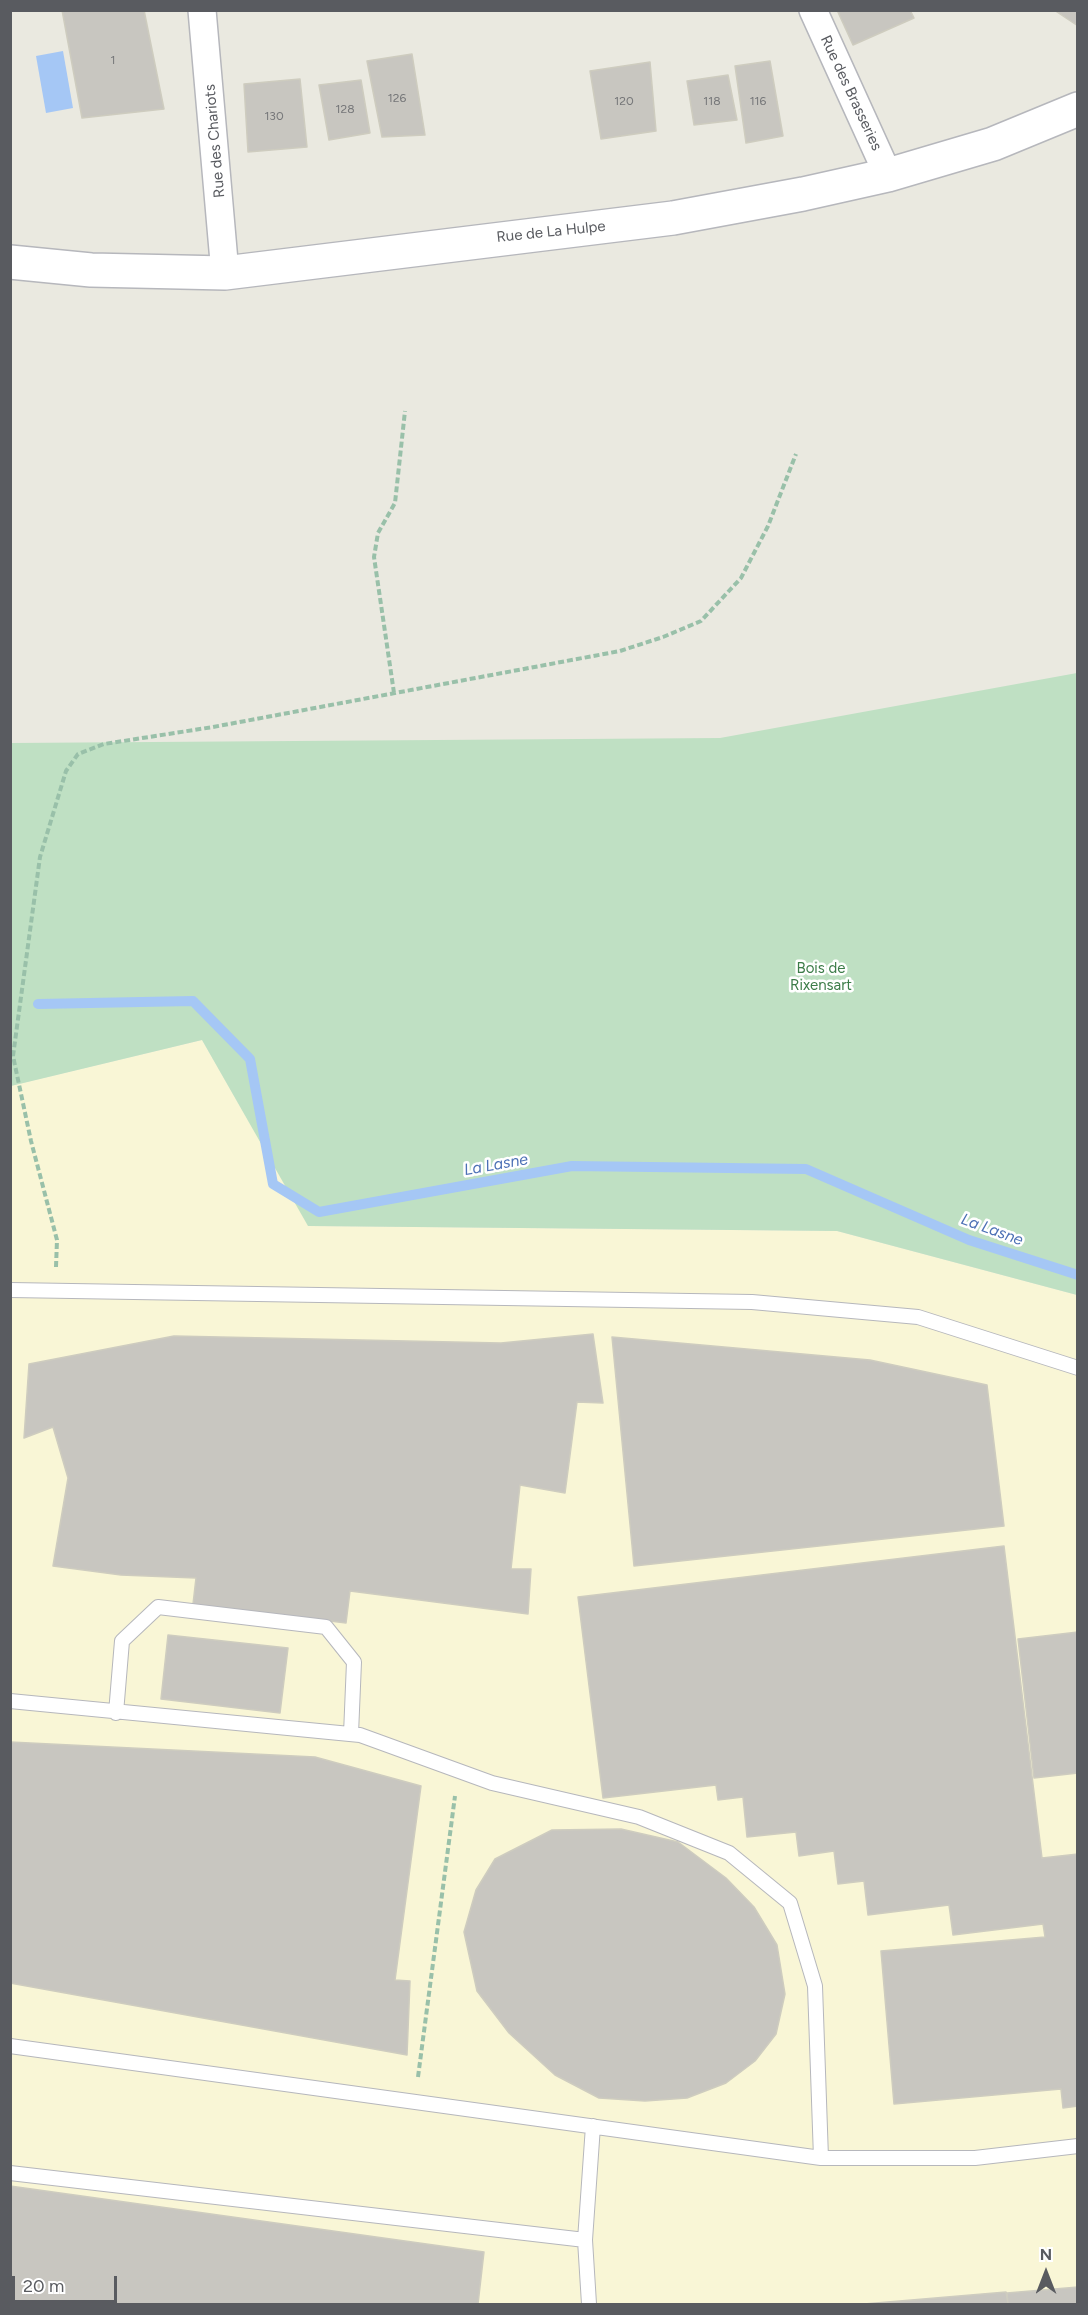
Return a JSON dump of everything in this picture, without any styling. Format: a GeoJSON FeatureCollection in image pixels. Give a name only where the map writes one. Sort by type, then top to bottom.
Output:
{"type":"FeatureCollection","features":[{"type":"Feature","properties":{"kind":"street","name":"Rue des Chariots"},"geometry":{"type":"LineString","coordinates":[[202,10],[225,273]]}},
{"type":"Feature","properties":{"kind":"street","name":"Rue des Brasseries"},"geometry":{"type":"LineString","coordinates":[[813,10],[888,174]]}},
{"type":"Feature","properties":{"kind":"street","name":"Rue de La Hulpe"},"geometry":{"type":"LineString","coordinates":[[10,262],[91,270],[225,273],[673,218],[804,194],[888,174],[993,144],[1074,111]]}},
{"type":"Feature","properties":{"kind":"lane"},"geometry":{"type":"LineString","coordinates":[[10,1290],[752,1302],[918,1317],[1077,1368]]}},
{"type":"Feature","properties":{"kind":"lane"},"geometry":{"type":"LineString","coordinates":[[116,1713],[122,1641],[158,1607],[326,1627],[354,1662],[351,1734]]}},
{"type":"Feature","properties":{"kind":"lane"},"geometry":{"type":"LineString","coordinates":[[10,1701],[351,1734],[492,1782],[639,1817],[729,1853],[790,1903],[814,1986],[821,2158]]}},
{"type":"Feature","properties":{"kind":"lane"},"geometry":{"type":"LineString","coordinates":[[10,2046],[821,2158],[975,2158],[1077,2146]]}},
{"type":"Feature","properties":{"kind":"lane"},"geometry":{"type":"LineString","coordinates":[[589,2304],[585,2240],[593,2126]]}},
{"type":"Feature","properties":{"kind":"lane"},"geometry":{"type":"LineString","coordinates":[[10,2173],[585,2240]]}},
{"type":"Feature","properties":{"kind":"path"},"geometry":{"type":"LineString","coordinates":[[394,693],[374,557],[378,533],[395,503],[405,411]]}},
{"type":"Feature","properties":{"kind":"path"},"geometry":{"type":"LineString","coordinates":[[56,1291],[57,1240],[30,1141],[13,1056],[40,857],[66,771],[78,754],[104,744],[213,727],[620,651],[701,621],[741,578],[768,526],[796,454]]}},
{"type":"Feature","properties":{"kind":"path"},"geometry":{"type":"LineString","coordinates":[[415,2102],[459,1771]]}},
{"type":"Feature","properties":{"kind":"shaded area"},"geometry":{"type":"Polygon","coordinates":[[[202,1040],[309,1226],[837,1231],[1077,1295],[1077,2304],[11,2304],[10,1086],[202,1040]]]}},
{"type":"Feature","properties":{"kind":"green space","name":"Bois de Rixensart"},"geometry":{"type":"Polygon","coordinates":[[[1077,673],[1077,1295],[837,1231],[308,1226],[202,1040],[11,1086],[11,743],[720,738],[1077,673]]]}},
{"type":"Feature","properties":{"kind":"water"},"geometry":{"type":"Polygon","coordinates":[[[63,51],[73,108],[46,113],[36,56],[63,51]]]}},
{"type":"Feature","properties":{"kind":"building"},"geometry":{"type":"Polygon","coordinates":[[[62,10],[144,10],[164,109],[82,118],[62,10]]]}},
{"type":"Feature","properties":{"kind":"building"},"geometry":{"type":"Polygon","coordinates":[[[837,10],[910,10],[914,18],[853,45],[837,10]]]}},
{"type":"Feature","properties":{"kind":"building"},"geometry":{"type":"Polygon","coordinates":[[[1054,10],[1078,10],[1078,26],[1054,10]]]}},
{"type":"Feature","properties":{"kind":"building"},"geometry":{"type":"Polygon","coordinates":[[[412,54],[425,135],[382,137],[367,61],[412,54]]]}},
{"type":"Feature","properties":{"kind":"building"},"geometry":{"type":"Polygon","coordinates":[[[770,61],[783,136],[746,143],[735,66],[770,61]]]}},
{"type":"Feature","properties":{"kind":"building"},"geometry":{"type":"Polygon","coordinates":[[[650,62],[656,131],[601,139],[590,71],[650,62]]]}},
{"type":"Feature","properties":{"kind":"building"},"geometry":{"type":"Polygon","coordinates":[[[728,75],[737,120],[694,125],[687,81],[728,75]]]}},
{"type":"Feature","properties":{"kind":"building"},"geometry":{"type":"Polygon","coordinates":[[[300,79],[307,147],[248,152],[244,84],[300,79]]]}},
{"type":"Feature","properties":{"kind":"building"},"geometry":{"type":"Polygon","coordinates":[[[361,80],[370,133],[329,140],[319,85],[361,80]]]}},
{"type":"Feature","properties":{"kind":"building"},"geometry":{"type":"Polygon","coordinates":[[[593,1334],[603,1403],[577,1402],[565,1493],[520,1485],[511,1569],[531,1569],[528,1614],[350,1591],[346,1623],[193,1604],[196,1578],[121,1575],[53,1566],[68,1478],[53,1427],[24,1438],[29,1364],[174,1336],[501,1343],[593,1334]]]}},
{"type":"Feature","properties":{"kind":"building"},"geometry":{"type":"Polygon","coordinates":[[[612,1337],[870,1360],[987,1385],[1004,1526],[634,1566],[612,1337]]]}},
{"type":"Feature","properties":{"kind":"building"},"geometry":{"type":"Polygon","coordinates":[[[1004,1546],[1042,1858],[1078,1854],[1078,2106],[1063,2108],[1061,2089],[894,2104],[881,1951],[1045,1937],[1043,1924],[953,1935],[949,1905],[868,1915],[864,1881],[838,1884],[834,1851],[799,1856],[796,1832],[747,1837],[743,1797],[718,1800],[716,1785],[603,1798],[578,1597],[1004,1546]]]}},
{"type":"Feature","properties":{"kind":"building"},"geometry":{"type":"Polygon","coordinates":[[[1078,1632],[1078,1773],[1034,1778],[1018,1639],[1078,1632]]]}},
{"type":"Feature","properties":{"kind":"building"},"geometry":{"type":"Polygon","coordinates":[[[168,1635],[288,1648],[280,1713],[161,1699],[168,1635]]]}},
{"type":"Feature","properties":{"kind":"building"},"geometry":{"type":"Polygon","coordinates":[[[10,1742],[315,1757],[421,1786],[395,1980],[410,1981],[407,2055],[10,1983],[10,1742]]]}},
{"type":"Feature","properties":{"kind":"building"},"geometry":{"type":"Polygon","coordinates":[[[621,1829],[678,1842],[726,1878],[754,1907],[777,1945],[785,1994],[776,2034],[755,2061],[726,2083],[687,2098],[645,2101],[599,2098],[555,2075],[509,2033],[477,1991],[464,1932],[476,1890],[495,1859],[552,1830],[621,1829]]]}},
{"type":"Feature","properties":{"kind":"building"},"geometry":{"type":"Polygon","coordinates":[[[10,2186],[484,2252],[478,2304],[10,2304],[10,2186]]]}},
{"type":"Feature","properties":{"kind":"building"},"geometry":{"type":"Polygon","coordinates":[[[1078,2287],[1078,2304],[1008,2304],[1007,2293],[1078,2287]]]}},
{"type":"Feature","properties":{"kind":"building"},"geometry":{"type":"Polygon","coordinates":[[[1006,2292],[1008,2304],[864,2304],[1006,2292]]]}},
{"type":"Feature","properties":{"kind":"waterway","name":"La Lasne"},"geometry":{"type":"LineString","coordinates":[[38,1004],[193,1001],[250,1059],[273,1184],[319,1212],[572,1166],[806,1169],[969,1240],[1078,1275]]}}]}
